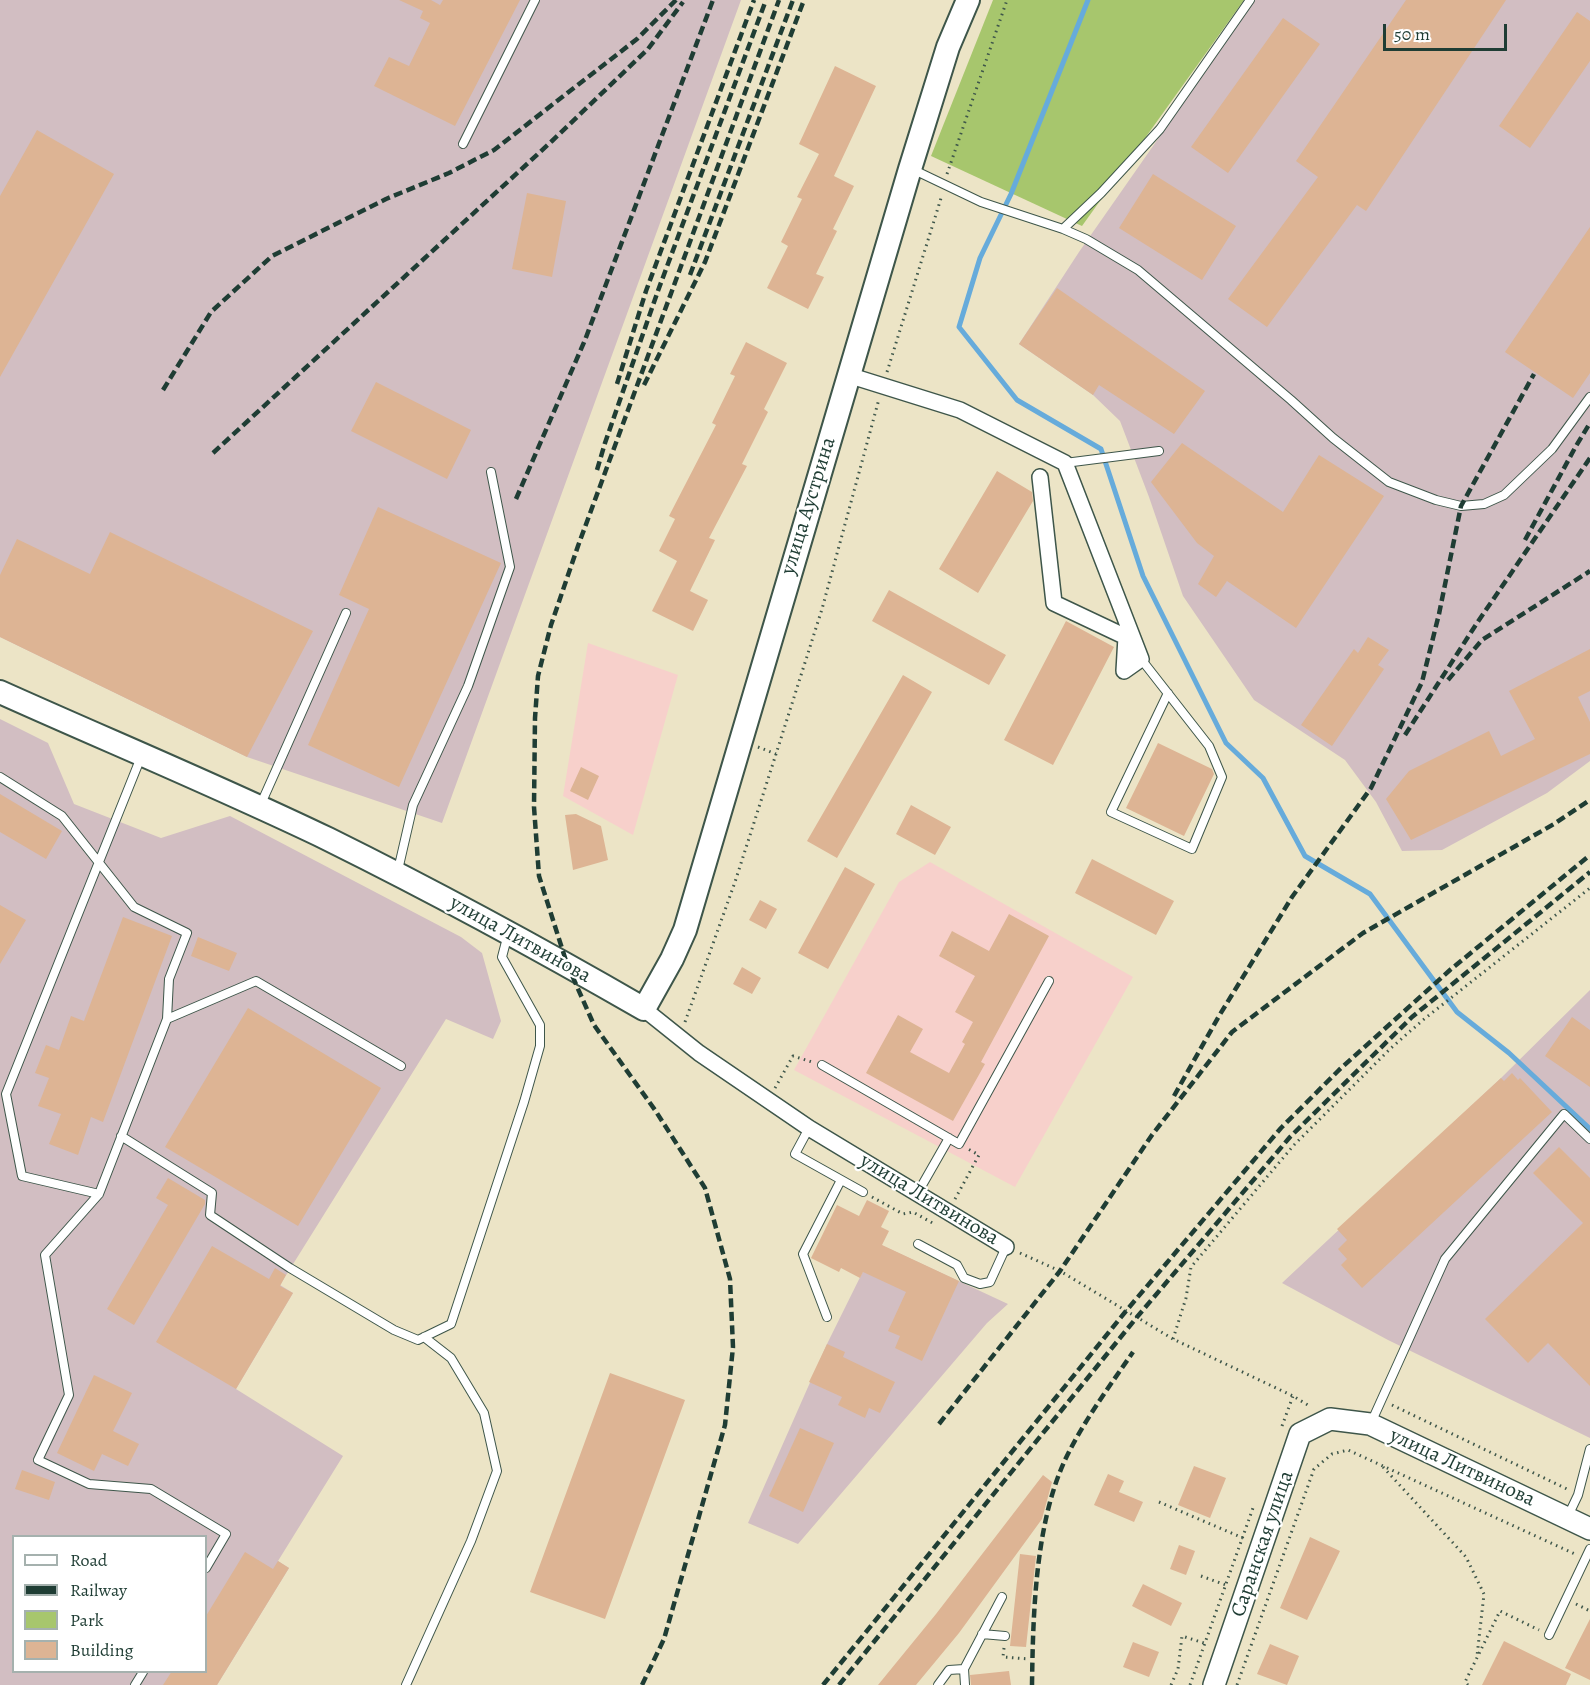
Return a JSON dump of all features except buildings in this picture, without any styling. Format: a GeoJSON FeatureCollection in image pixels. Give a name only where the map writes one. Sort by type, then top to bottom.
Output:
{"type":"FeatureCollection","features":[{"type":"Feature","properties":{"kind":"main road","name":"улица Аустрина"},"geometry":{"type":"LineString","coordinates":[[644,1009],[672,959],[685,930],[910,169],[948,47],[968,0]]}},
{"type":"Feature","properties":{"kind":"main road","name":"улица Литвинова"},"geometry":{"type":"LineString","coordinates":[[0,692],[260,807],[397,874],[508,931],[644,1009]]}},
{"type":"Feature","properties":{"kind":"main road","name":"улица Литвинова"},"geometry":{"type":"LineString","coordinates":[[1330,1419],[1370,1424],[1590,1528]]}},
{"type":"Feature","properties":{"kind":"main road","name":"Саранская улица"},"geometry":{"type":"LineString","coordinates":[[1214,1685],[1300,1434],[1330,1419]]}},
{"type":"Feature","properties":{"kind":"street"},"geometry":{"type":"LineString","coordinates":[[848,375],[960,410],[1065,463],[1141,659],[1124,671],[1126,637],[1054,603],[1040,477]]}},
{"type":"Feature","properties":{"kind":"street","name":"улица Литвинова"},"geometry":{"type":"LineString","coordinates":[[644,1009],[699,1053],[809,1128],[1006,1247]]}},
{"type":"Feature","properties":{"kind":"lane"},"geometry":{"type":"LineString","coordinates":[[463,144],[535,0]]}},
{"type":"Feature","properties":{"kind":"lane"},"geometry":{"type":"LineString","coordinates":[[1063,229],[1101,193],[1160,129],[1250,0]]}},
{"type":"Feature","properties":{"kind":"lane"},"geometry":{"type":"LineString","coordinates":[[910,169],[981,202],[1024,215],[1086,239],[1138,270],[1292,400],[1333,438],[1389,482],[1436,500],[1461,506],[1484,504],[1504,495],[1552,449],[1590,397]]}},
{"type":"Feature","properties":{"kind":"lane"},"geometry":{"type":"LineString","coordinates":[[1065,463],[1159,452]]}},
{"type":"Feature","properties":{"kind":"lane"},"geometry":{"type":"LineString","coordinates":[[397,874],[413,805],[468,686],[510,567],[490,472]]}},
{"type":"Feature","properties":{"kind":"lane"},"geometry":{"type":"LineString","coordinates":[[260,807],[346,613]]}},
{"type":"Feature","properties":{"kind":"lane"},"geometry":{"type":"LineString","coordinates":[[1141,659],[1148,667],[1209,746],[1222,777],[1192,849],[1111,812],[1168,693]]}},
{"type":"Feature","properties":{"kind":"lane"},"geometry":{"type":"LineString","coordinates":[[99,1194],[22,1176],[6,1094],[141,756]]}},
{"type":"Feature","properties":{"kind":"lane"},"geometry":{"type":"LineString","coordinates":[[0,777],[62,816],[134,907],[187,933],[169,980],[167,1019],[99,1194],[45,1255],[69,1395],[38,1460],[89,1484],[151,1489],[226,1534],[207,1566]]}},
{"type":"Feature","properties":{"kind":"lane"},"geometry":{"type":"LineString","coordinates":[[122,1136],[212,1193],[210,1215],[394,1330],[418,1340],[451,1324],[524,1102],[540,1046],[540,1025],[502,957],[508,931]]}},
{"type":"Feature","properties":{"kind":"lane"},"geometry":{"type":"LineString","coordinates":[[167,1019],[256,981],[401,1066]]}},
{"type":"Feature","properties":{"kind":"lane"},"geometry":{"type":"LineString","coordinates":[[822,1065],[959,1144],[1049,981]]}},
{"type":"Feature","properties":{"kind":"lane"},"geometry":{"type":"LineString","coordinates":[[1370,1424],[1445,1259],[1564,1114],[1590,1139]]}},
{"type":"Feature","properties":{"kind":"lane"},"geometry":{"type":"LineString","coordinates":[[809,1128],[795,1154],[863,1192]]}},
{"type":"Feature","properties":{"kind":"lane"},"geometry":{"type":"LineString","coordinates":[[917,1194],[949,1138]]}},
{"type":"Feature","properties":{"kind":"lane"},"geometry":{"type":"LineString","coordinates":[[827,1317],[803,1254],[841,1180]]}},
{"type":"Feature","properties":{"kind":"lane"},"geometry":{"type":"LineString","coordinates":[[918,1245],[957,1265],[964,1278],[980,1284],[990,1282],[1006,1247]]}},
{"type":"Feature","properties":{"kind":"lane"},"geometry":{"type":"LineString","coordinates":[[406,1685],[471,1541],[496,1471],[484,1413],[451,1358],[424,1337]]}},
{"type":"Feature","properties":{"kind":"lane"},"geometry":{"type":"LineString","coordinates":[[1567,1517],[1578,1495],[1590,1449]]}},
{"type":"Feature","properties":{"kind":"lane"},"geometry":{"type":"LineString","coordinates":[[1549,1635],[1590,1549]]}},
{"type":"Feature","properties":{"kind":"lane"},"geometry":{"type":"LineString","coordinates":[[965,1685],[964,1669],[1002,1597]]}},
{"type":"Feature","properties":{"kind":"lane"},"geometry":{"type":"LineString","coordinates":[[982,1634],[1005,1636]]}},
{"type":"Feature","properties":{"kind":"lane"},"geometry":{"type":"LineString","coordinates":[[938,1685],[949,1670],[964,1669]]}},
{"type":"Feature","properties":{"kind":"path"},"geometry":{"type":"LineString","coordinates":[[680,1037],[735,882],[776,754]]}},
{"type":"Feature","properties":{"kind":"path"},"geometry":{"type":"LineString","coordinates":[[1173,1339],[1186,1298],[1191,1267],[1294,1144],[1391,1048],[1423,1020],[1590,888]]}},
{"type":"Feature","properties":{"kind":"path"},"geometry":{"type":"LineString","coordinates":[[769,1100],[793,1056],[822,1065]]}},
{"type":"Feature","properties":{"kind":"path"},"geometry":{"type":"LineString","coordinates":[[948,1211],[979,1155],[959,1144]]}},
{"type":"Feature","properties":{"kind":"path"},"geometry":{"type":"LineString","coordinates":[[863,1192],[903,1214],[913,1212],[943,1229]]}},
{"type":"Feature","properties":{"kind":"path"},"geometry":{"type":"LineString","coordinates":[[1006,1247],[1060,1271],[1173,1339],[1293,1396],[1330,1419]]}},
{"type":"Feature","properties":{"kind":"path"},"geometry":{"type":"LineString","coordinates":[[1281,1429],[1293,1396]]}},
{"type":"Feature","properties":{"kind":"path"},"geometry":{"type":"LineString","coordinates":[[1382,1401],[1578,1495]]}},
{"type":"Feature","properties":{"kind":"path"},"geometry":{"type":"LineString","coordinates":[[1237,1685],[1314,1469],[1332,1454],[1348,1450],[1586,1559]]}},
{"type":"Feature","properties":{"kind":"path"},"geometry":{"type":"LineString","coordinates":[[1381,1464],[1466,1557],[1484,1594],[1477,1656]]}},
{"type":"Feature","properties":{"kind":"path"},"geometry":{"type":"LineString","coordinates":[[1158,1502],[1243,1538]]}},
{"type":"Feature","properties":{"kind":"path"},"geometry":{"type":"LineString","coordinates":[[1191,1685],[1254,1505]]}},
{"type":"Feature","properties":{"kind":"path"},"geometry":{"type":"LineString","coordinates":[[1201,1575],[1226,1585]]}},
{"type":"Feature","properties":{"kind":"path"},"geometry":{"type":"LineString","coordinates":[[1468,1685],[1465,1682],[1500,1611],[1549,1635]]}},
{"type":"Feature","properties":{"kind":"path"},"geometry":{"type":"LineString","coordinates":[[1005,1636],[1003,1657],[1029,1659]]}},
{"type":"Feature","properties":{"kind":"path"},"geometry":{"type":"LineString","coordinates":[[1172,1685],[1178,1669],[1182,1636],[1205,1644]]}},
{"type":"Feature","properties":{"kind":"shaded area"},"geometry":{"type":"Polygon","coordinates":[[[0,0],[741,0],[442,823],[247,757],[0,637],[0,0]]]}},
{"type":"Feature","properties":{"kind":"shaded area"},"geometry":{"type":"Polygon","coordinates":[[[1255,0],[1590,0],[1590,761],[1547,793],[1442,850],[1402,851],[1376,802],[1345,760],[1254,700],[1183,596],[1120,421],[1093,395],[1019,344],[1079,252],[1255,0]]]}},
{"type":"Feature","properties":{"kind":"shaded area"},"geometry":{"type":"Polygon","coordinates":[[[588,643],[678,675],[633,835],[563,796],[588,643]]]}},
{"type":"Feature","properties":{"kind":"shaded area"},"geometry":{"type":"Polygon","coordinates":[[[0,719],[48,743],[74,804],[161,838],[230,816],[461,937],[482,953],[501,1021],[493,1039],[446,1019],[280,1285],[293,1293],[236,1389],[343,1456],[278,1561],[289,1568],[217,1685],[0,1685],[0,719]]]}},
{"type":"Feature","properties":{"kind":"shaded area"},"geometry":{"type":"Polygon","coordinates":[[[930,862],[1133,977],[1015,1187],[794,1070],[899,882],[930,862]]]}},
{"type":"Feature","properties":{"kind":"shaded area"},"geometry":{"type":"Polygon","coordinates":[[[1590,990],[1590,1438],[1388,1340],[1282,1283],[1501,1078],[1590,990]]]}},
{"type":"Feature","properties":{"kind":"shaded area"},"geometry":{"type":"Polygon","coordinates":[[[877,1243],[1008,1304],[987,1323],[798,1544],[748,1523],[827,1344],[877,1243]]]}},
{"type":"Feature","properties":{"kind":"green space"},"geometry":{"type":"Polygon","coordinates":[[[993,0],[1244,0],[1082,226],[931,156],[993,0]]]}},
{"type":"Feature","properties":{"kind":"waterway"},"geometry":{"type":"LineString","coordinates":[[1088,0],[1011,194],[980,258],[959,327],[1017,400],[1101,449],[1143,576],[1226,743],[1263,778],[1305,856],[1370,894],[1457,1012],[1509,1053],[1590,1129]]}},
{"type":"Feature","properties":{"kind":"railway"},"geometry":{"type":"LineString","coordinates":[[163,390],[211,312],[272,256],[386,199],[449,173],[494,150],[637,39],[676,0]]}},
{"type":"Feature","properties":{"kind":"railway"},"geometry":{"type":"LineString","coordinates":[[516,499],[585,340],[713,0]]}},
{"type":"Feature","properties":{"kind":"railway"},"geometry":{"type":"LineString","coordinates":[[617,384],[646,291],[754,0]]}},
{"type":"Feature","properties":{"kind":"railway"},"geometry":{"type":"LineString","coordinates":[[597,470],[659,288],[766,0]]}},
{"type":"Feature","properties":{"kind":"railway"},"geometry":{"type":"LineString","coordinates":[[642,1685],[664,1639],[725,1425],[733,1347],[730,1279],[705,1188],[655,1110],[594,1025],[567,964],[539,876],[534,807],[538,676],[551,625],[578,546],[779,0]]}},
{"type":"Feature","properties":{"kind":"railway"},"geometry":{"type":"LineString","coordinates":[[690,275],[793,0]]}},
{"type":"Feature","properties":{"kind":"railway"},"geometry":{"type":"LineString","coordinates":[[644,385],[705,262],[804,0]]}},
{"type":"Feature","properties":{"kind":"railway"},"geometry":{"type":"LineString","coordinates":[[213,453],[552,141],[648,49],[683,2]]}},
{"type":"Feature","properties":{"kind":"railway"},"geometry":{"type":"LineString","coordinates":[[1174,1096],[1219,1016],[1292,897],[1371,788],[1422,682],[1439,614],[1461,506],[1534,374]]}},
{"type":"Feature","properties":{"kind":"railway"},"geometry":{"type":"LineString","coordinates":[[1525,540],[1590,423]]}},
{"type":"Feature","properties":{"kind":"railway"},"geometry":{"type":"LineString","coordinates":[[1405,735],[1477,623],[1590,458]]}},
{"type":"Feature","properties":{"kind":"railway"},"geometry":{"type":"LineString","coordinates":[[1448,680],[1482,640],[1590,571]]}},
{"type":"Feature","properties":{"kind":"railway"},"geometry":{"type":"LineString","coordinates":[[939,1424],[1060,1271],[1152,1135],[1232,1032],[1363,933],[1554,824],[1590,800]]}},
{"type":"Feature","properties":{"kind":"railway"},"geometry":{"type":"LineString","coordinates":[[823,1685],[1126,1311],[1281,1128],[1339,1070],[1450,970],[1590,855]]}},
{"type":"Feature","properties":{"kind":"railway"},"geometry":{"type":"LineString","coordinates":[[839,1685],[1137,1317],[1290,1137],[1412,1017],[1590,872]]}},
{"type":"Feature","properties":{"kind":"railway"},"geometry":{"type":"LineString","coordinates":[[1032,1685],[1033,1629],[1038,1571],[1047,1513],[1055,1485],[1080,1432],[1133,1352]]}}]}
